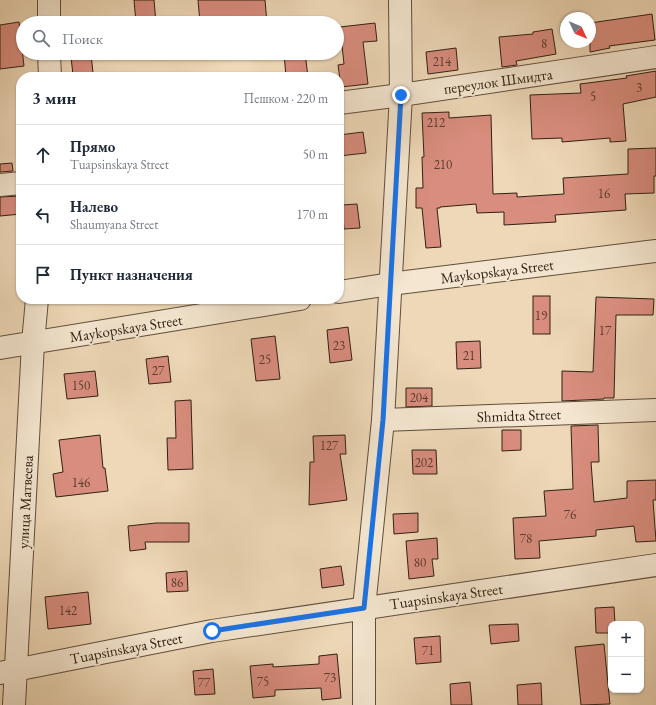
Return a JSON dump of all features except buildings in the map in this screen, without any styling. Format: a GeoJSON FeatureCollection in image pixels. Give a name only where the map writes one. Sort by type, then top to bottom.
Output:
{"type":"FeatureCollection","features":[{"type":"Feature","properties":{"kind":"street"},"geometry":{"type":"LineString","coordinates":[[49,0],[49,16]]}},
{"type":"Feature","properties":{"kind":"street"},"geometry":{"type":"LineString","coordinates":[[364,705],[364,608],[383,420],[401,95],[400,0]]}},
{"type":"Feature","properties":{"kind":"street","name":"переулок Шмидта"},"geometry":{"type":"LineString","coordinates":[[344,102],[656,57]]}},
{"type":"Feature","properties":{"kind":"street"},"geometry":{"type":"LineString","coordinates":[[49,60],[50,72]]}},
{"type":"Feature","properties":{"kind":"street"},"geometry":{"type":"LineString","coordinates":[[0,185],[16,183]]}},
{"type":"Feature","properties":{"kind":"street","name":"Maykopskaya Street"},"geometry":{"type":"LineString","coordinates":[[344,291],[390,284],[656,251]]}},
{"type":"Feature","properties":{"kind":"street","name":"улица Матвеева"},"geometry":{"type":"LineString","coordinates":[[14,705],[8,672],[37,304]]}},
{"type":"Feature","properties":{"kind":"street","name":"Maykopskaya Street"},"geometry":{"type":"LineString","coordinates":[[0,348],[270,304]]}},
{"type":"Feature","properties":{"kind":"street","name":"Shmidta Street"},"geometry":{"type":"LineString","coordinates":[[383,420],[656,410]]}},
{"type":"Feature","properties":{"kind":"street","name":"Tuapsinskaya Street"},"geometry":{"type":"LineString","coordinates":[[8,672],[212,631],[656,565]]}},
{"type":"Feature","properties":{"kind":"route"},"geometry":{"type":"LineString","coordinates":[[212,631],[364,608],[383,420],[401,95]]}}]}
